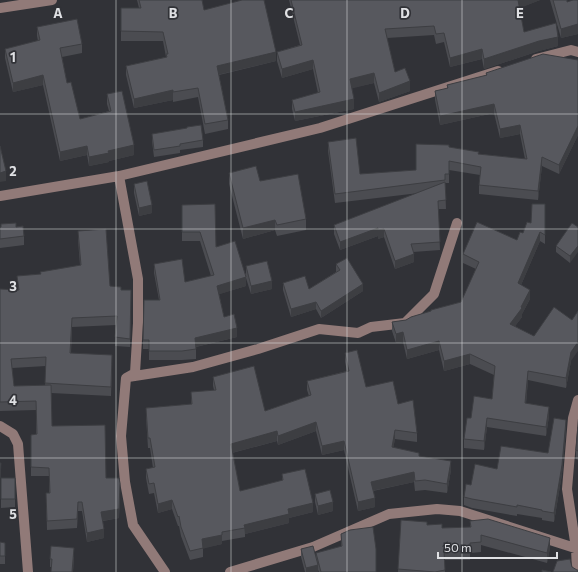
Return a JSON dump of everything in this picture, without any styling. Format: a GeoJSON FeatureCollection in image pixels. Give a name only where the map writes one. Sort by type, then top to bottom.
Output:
{"type":"FeatureCollection","features":[{"type":"Feature","properties":{"kind":"street"},"geometry":{"type":"LineString","coordinates":[[0,8],[52,0]]}},
{"type":"Feature","properties":{"kind":"street"},"geometry":{"type":"LineString","coordinates":[[527,62],[571,50],[578,52]]}},
{"type":"Feature","properties":{"kind":"street"},"geometry":{"type":"LineString","coordinates":[[0,196],[119,176],[320,128],[505,69]]}},
{"type":"Feature","properties":{"kind":"street"},"geometry":{"type":"LineString","coordinates":[[119,176],[138,279],[138,323],[135,374],[126,378]]}},
{"type":"Feature","properties":{"kind":"street"},"geometry":{"type":"LineString","coordinates":[[126,378],[193,367],[258,349],[319,329],[358,333],[371,327],[405,323],[434,294],[457,223]]}},
{"type":"Feature","properties":{"kind":"street"},"geometry":{"type":"LineString","coordinates":[[126,378],[122,436],[125,482],[133,525],[165,572]]}},
{"type":"Feature","properties":{"kind":"street"},"geometry":{"type":"LineString","coordinates":[[577,572],[577,549],[567,489],[573,418],[578,400]]}},
{"type":"Feature","properties":{"kind":"street"},"geometry":{"type":"LineString","coordinates":[[0,426],[13,434],[18,444],[28,572]]}},
{"type":"Feature","properties":{"kind":"street"},"geometry":{"type":"LineString","coordinates":[[230,572],[313,547],[389,514],[437,509],[460,510],[577,549]]}},
{"type":"Feature","properties":{"kind":"building"},"geometry":{"type":"Polygon","coordinates":[[[139,0],[202,0],[204,10],[242,0],[264,0],[276,52],[217,66],[228,120],[205,124],[198,88],[173,92],[173,90],[134,99],[126,66],[167,57],[166,54],[168,54],[163,32],[121,31],[121,8],[141,8],[139,0]]]}},
{"type":"Feature","properties":{"kind":"building"},"geometry":{"type":"Polygon","coordinates":[[[291,0],[518,0],[524,32],[556,23],[558,37],[539,41],[484,59],[482,49],[450,58],[444,33],[436,34],[434,26],[385,29],[395,72],[405,68],[410,81],[379,93],[374,73],[350,79],[354,99],[295,112],[292,100],[320,92],[313,60],[282,69],[277,52],[302,45],[291,0]]]}},
{"type":"Feature","properties":{"kind":"building"},"geometry":{"type":"Polygon","coordinates":[[[553,0],[567,0],[567,2],[578,0],[578,24],[561,29],[553,0]]]}},
{"type":"Feature","properties":{"kind":"building"},"geometry":{"type":"Polygon","coordinates":[[[77,19],[82,44],[60,48],[67,83],[71,82],[80,119],[111,111],[107,94],[122,91],[134,145],[108,151],[109,153],[89,157],[87,146],[60,152],[43,75],[13,83],[5,49],[40,40],[37,27],[77,19]]]}},
{"type":"Feature","properties":{"kind":"building"},"geometry":{"type":"Polygon","coordinates":[[[543,54],[578,60],[578,126],[559,165],[542,157],[538,191],[479,185],[481,167],[449,161],[449,174],[445,174],[445,180],[335,194],[328,142],[356,138],[360,174],[416,170],[416,144],[449,145],[449,147],[479,152],[478,154],[527,159],[520,125],[500,129],[494,104],[440,116],[435,91],[448,88],[447,85],[487,75],[486,73],[543,54]]]}},
{"type":"Feature","properties":{"kind":"building"},"geometry":{"type":"Polygon","coordinates":[[[201,125],[203,140],[180,144],[180,146],[154,150],[152,134],[201,125]]]}},
{"type":"Feature","properties":{"kind":"building"},"geometry":{"type":"Polygon","coordinates":[[[0,146],[6,171],[0,173],[0,146]]]}},
{"type":"Feature","properties":{"kind":"building"},"geometry":{"type":"Polygon","coordinates":[[[256,166],[260,181],[298,174],[306,219],[277,225],[275,220],[243,228],[229,173],[256,166]]]}},
{"type":"Feature","properties":{"kind":"building"},"geometry":{"type":"Polygon","coordinates":[[[147,181],[152,205],[139,208],[134,184],[147,181]]]}},
{"type":"Feature","properties":{"kind":"building"},"geometry":{"type":"Polygon","coordinates":[[[445,182],[446,200],[438,201],[440,242],[411,244],[414,254],[395,261],[384,229],[378,230],[378,228],[340,242],[334,225],[445,182]]]}},
{"type":"Feature","properties":{"kind":"building"},"geometry":{"type":"Polygon","coordinates":[[[215,204],[216,247],[235,241],[246,277],[217,286],[224,317],[234,314],[237,328],[195,338],[196,349],[182,351],[149,351],[149,340],[143,340],[144,300],[160,300],[154,264],[182,259],[185,282],[214,275],[200,232],[182,232],[182,205],[215,204]]]}},
{"type":"Feature","properties":{"kind":"building"},"geometry":{"type":"Polygon","coordinates":[[[532,204],[545,204],[545,235],[540,232],[518,283],[530,290],[521,307],[522,308],[510,324],[534,336],[554,307],[572,320],[578,311],[578,342],[571,352],[566,378],[528,371],[525,403],[549,407],[546,427],[487,418],[484,441],[464,439],[467,418],[471,418],[474,396],[492,399],[495,366],[470,354],[444,361],[439,341],[407,350],[403,332],[396,334],[392,322],[406,320],[431,310],[461,302],[479,262],[463,254],[477,222],[517,240],[520,232],[523,233],[527,222],[531,223],[532,204]]]}},
{"type":"Feature","properties":{"kind":"building"},"geometry":{"type":"Polygon","coordinates":[[[16,223],[16,227],[23,226],[24,236],[0,239],[1,224],[16,223]]]}},
{"type":"Feature","properties":{"kind":"building"},"geometry":{"type":"Polygon","coordinates":[[[572,223],[578,227],[578,246],[570,256],[556,246],[572,223]]]}},
{"type":"Feature","properties":{"kind":"building"},"geometry":{"type":"Polygon","coordinates":[[[106,229],[110,286],[121,287],[121,290],[131,290],[130,339],[115,337],[117,316],[72,318],[70,353],[112,355],[111,387],[45,383],[46,357],[11,359],[14,386],[51,385],[52,426],[105,425],[106,478],[119,478],[119,509],[101,512],[104,529],[87,533],[82,502],[78,502],[77,519],[47,521],[46,493],[50,493],[49,468],[31,467],[31,435],[37,434],[36,401],[0,402],[0,289],[19,290],[17,276],[41,274],[40,272],[81,265],[78,231],[106,229]]]}},
{"type":"Feature","properties":{"kind":"building"},"geometry":{"type":"Polygon","coordinates":[[[347,258],[363,284],[321,311],[316,302],[291,309],[283,283],[305,276],[309,289],[340,270],[336,264],[347,258]]]}},
{"type":"Feature","properties":{"kind":"building"},"geometry":{"type":"Polygon","coordinates":[[[267,261],[272,281],[251,286],[246,266],[267,261]]]}},
{"type":"Feature","properties":{"kind":"building"},"geometry":{"type":"Polygon","coordinates":[[[357,350],[366,387],[393,381],[398,404],[413,400],[417,433],[395,430],[392,447],[419,453],[419,456],[451,461],[447,484],[425,480],[415,481],[414,472],[371,482],[375,498],[358,502],[344,441],[322,446],[316,422],[278,436],[277,431],[231,444],[240,491],[283,480],[282,474],[305,469],[313,503],[288,509],[289,514],[244,525],[245,528],[222,532],[222,535],[202,539],[203,548],[190,551],[181,527],[179,516],[178,517],[172,500],[158,504],[154,483],[149,484],[146,469],[155,467],[150,438],[148,438],[146,408],[192,404],[191,392],[216,390],[213,377],[254,366],[265,411],[311,395],[307,381],[349,371],[345,353],[357,350]]]}},
{"type":"Feature","properties":{"kind":"building"},"geometry":{"type":"Polygon","coordinates":[[[554,418],[566,420],[562,465],[554,513],[517,505],[517,507],[464,497],[466,484],[471,485],[475,464],[497,469],[501,446],[548,453],[554,418]]]}},
{"type":"Feature","properties":{"kind":"building"},"geometry":{"type":"Polygon","coordinates":[[[578,427],[578,451],[576,450],[578,427]]]}},
{"type":"Feature","properties":{"kind":"building"},"geometry":{"type":"Polygon","coordinates":[[[1,478],[15,478],[15,499],[1,499],[1,478]]]}},
{"type":"Feature","properties":{"kind":"building"},"geometry":{"type":"Polygon","coordinates":[[[330,490],[333,502],[318,506],[315,494],[330,490]]]}},
{"type":"Feature","properties":{"kind":"building"},"geometry":{"type":"Polygon","coordinates":[[[488,519],[550,538],[547,553],[481,535],[481,542],[470,543],[470,551],[444,551],[445,570],[435,572],[398,569],[401,520],[427,522],[427,525],[442,524],[442,528],[471,527],[470,521],[488,519]]]}},
{"type":"Feature","properties":{"kind":"building"},"geometry":{"type":"Polygon","coordinates":[[[373,527],[376,549],[376,572],[321,572],[316,553],[342,546],[341,534],[350,530],[373,527]]]}},
{"type":"Feature","properties":{"kind":"building"},"geometry":{"type":"Polygon","coordinates":[[[0,542],[5,543],[5,556],[0,556],[0,542]]]}},
{"type":"Feature","properties":{"kind":"building"},"geometry":{"type":"Polygon","coordinates":[[[51,546],[74,548],[72,572],[51,572],[51,546]]]}},
{"type":"Feature","properties":{"kind":"building"},"geometry":{"type":"Polygon","coordinates":[[[313,546],[318,565],[306,568],[301,549],[313,546]]]}},
{"type":"Feature","properties":{"kind":"building"},"geometry":{"type":"Polygon","coordinates":[[[570,559],[572,567],[578,570],[578,572],[553,572],[557,561],[570,559]]]}}]}
